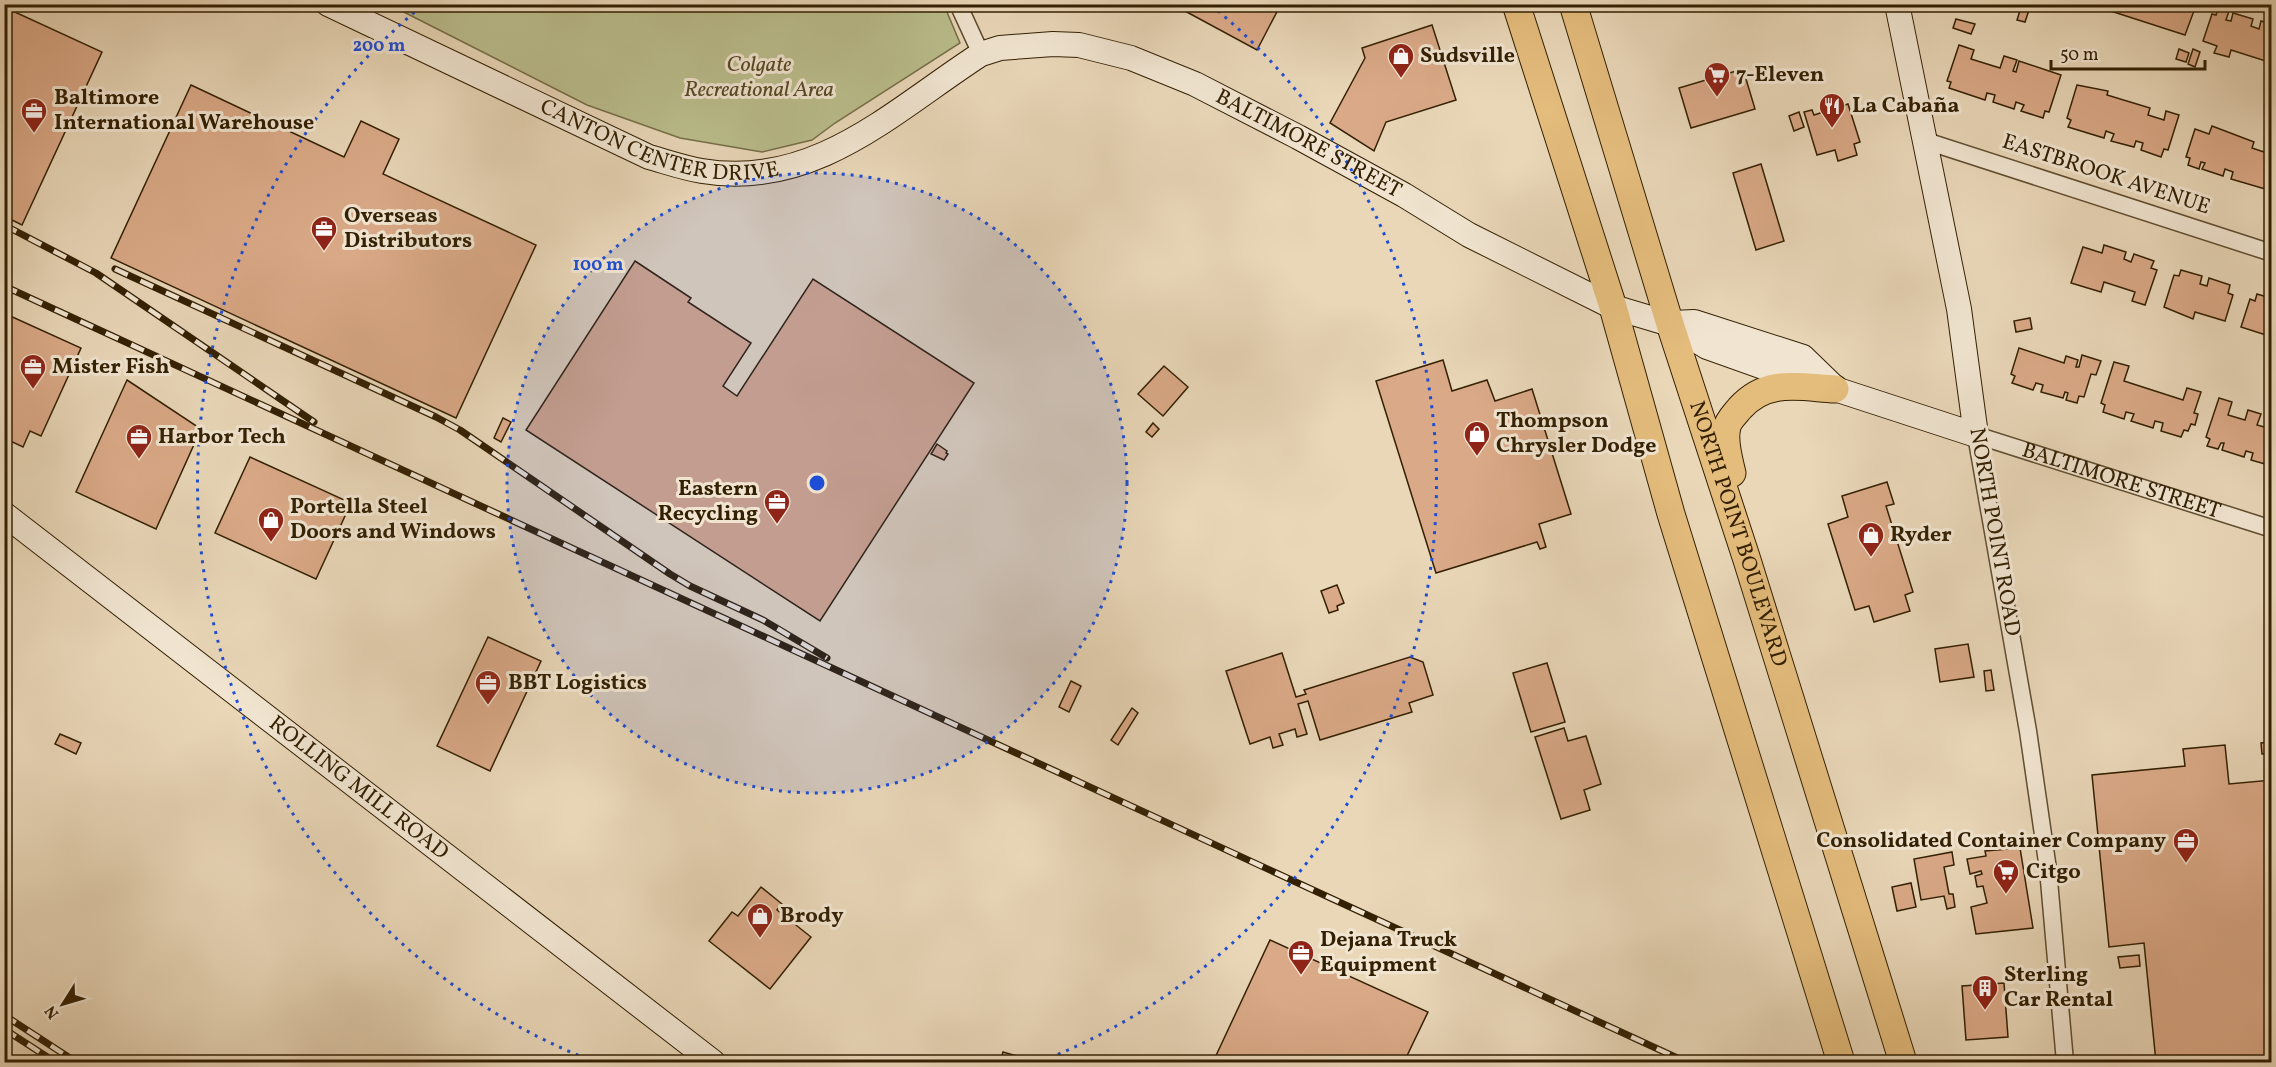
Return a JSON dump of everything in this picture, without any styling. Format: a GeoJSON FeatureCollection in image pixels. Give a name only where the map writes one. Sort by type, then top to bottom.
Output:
{"type":"FeatureCollection","features":[{"type":"Feature","properties":{"kind":"main road"},"geometry":{"type":"LineString","coordinates":[[1516,4],[1613,307],[1671,514],[1841,1062]]}},
{"type":"Feature","properties":{"kind":"main road","name":"NORTH POINT BOULEVARD"},"geometry":{"type":"LineString","coordinates":[[1573,4],[1670,324],[1747,560],[1903,1062]]}},
{"type":"Feature","properties":{"kind":"main road"},"geometry":{"type":"LineString","coordinates":[[1747,560],[1726,442],[1727,426],[1749,398],[1765,389],[1781,387],[1835,389]]}},
{"type":"Feature","properties":{"kind":"street","name":"CANTON CENTER DRIVE"},"geometry":{"type":"LineString","coordinates":[[328,4],[649,157],[704,172],[736,173],[769,170],[827,155],[861,137],[981,54]]}},
{"type":"Feature","properties":{"kind":"street"},"geometry":{"type":"LineString","coordinates":[[958,4],[981,54]]}},
{"type":"Feature","properties":{"kind":"street","name":"NORTH POINT ROAD"},"geometry":{"type":"LineString","coordinates":[[1898,4],[1959,309],[1977,435],[2028,730],[2048,869],[2065,1062]]}},
{"type":"Feature","properties":{"kind":"street","name":"BALTIMORE STREET"},"geometry":{"type":"LineString","coordinates":[[981,54],[1024,44],[1053,44],[1079,45],[1131,58],[1195,84],[1226,100],[1395,190],[1470,235],[1613,307],[1670,324],[1707,346],[1797,379],[1835,389],[2271,529]]}},
{"type":"Feature","properties":{"kind":"street","name":"EASTBROOK AVENUE"},"geometry":{"type":"LineString","coordinates":[[1926,141],[2271,253]]}},
{"type":"Feature","properties":{"kind":"street","name":"ROLLING MILL ROAD"},"geometry":{"type":"LineString","coordinates":[[4,514],[713,1062]]}},
{"type":"Feature","properties":{"kind":"green space","name":"Colgate Recreational Area"},"geometry":{"type":"Polygon","coordinates":[[[390,5],[944,5],[960,43],[812,140],[762,152],[680,138],[587,105],[390,5]]]}},
{"type":"Feature","properties":{"kind":"building"},"geometry":{"type":"Polygon","coordinates":[[[1172,4],[1281,4],[1257,50],[1172,4]]]}},
{"type":"Feature","properties":{"kind":"building"},"geometry":{"type":"Polygon","coordinates":[[[2022,4],[2030,7],[2025,22],[2017,20],[2022,4]]]}},
{"type":"Feature","properties":{"kind":"building"},"geometry":{"type":"Polygon","coordinates":[[[2089,4],[2190,4],[2195,8],[2185,35],[2089,4]]]}},
{"type":"Feature","properties":{"kind":"building","name":"Baltimore International Warehouse"},"geometry":{"type":"Polygon","coordinates":[[[4,7],[102,52],[22,225],[4,216],[4,7]]]}},
{"type":"Feature","properties":{"kind":"building"},"geometry":{"type":"Polygon","coordinates":[[[2218,8],[2229,11],[2226,20],[2231,21],[2233,13],[2253,19],[2251,26],[2259,29],[2261,21],[2272,24],[2272,63],[2231,50],[2229,57],[2214,53],[2217,46],[2203,41],[2212,14],[2216,15],[2218,8]]]}},
{"type":"Feature","properties":{"kind":"building"},"geometry":{"type":"Polygon","coordinates":[[[1956,19],[1975,24],[1971,34],[1953,28],[1956,19]]]}},
{"type":"Feature","properties":{"kind":"building","name":"Sudsville"},"geometry":{"type":"Polygon","coordinates":[[[1432,25],[1456,100],[1386,122],[1374,151],[1330,123],[1365,58],[1362,48],[1432,25]]]}},
{"type":"Feature","properties":{"kind":"building"},"geometry":{"type":"Polygon","coordinates":[[[1959,45],[1974,50],[1971,59],[2000,68],[2004,56],[2017,60],[2013,71],[2016,72],[2019,61],[2061,75],[2049,112],[2045,111],[2043,118],[2021,111],[2024,105],[2016,102],[2014,109],[1993,102],[1995,95],[1987,93],[1985,100],[1949,88],[1951,82],[1947,81],[1959,45]]]}},
{"type":"Feature","properties":{"kind":"building"},"geometry":{"type":"Polygon","coordinates":[[[2179,49],[2189,53],[2186,62],[2176,59],[2179,49]]]}},
{"type":"Feature","properties":{"kind":"building"},"geometry":{"type":"Polygon","coordinates":[[[2193,49],[2200,52],[2195,67],[2188,64],[2193,49]]]}},
{"type":"Feature","properties":{"kind":"building","name":"7-Eleven"},"geometry":{"type":"Polygon","coordinates":[[[1743,69],[1755,109],[1691,128],[1679,88],[1743,69]]]}},
{"type":"Feature","properties":{"kind":"building","name":"Overseas Distributors"},"geometry":{"type":"Polygon","coordinates":[[[191,85],[344,157],[361,121],[399,139],[383,174],[536,245],[456,418],[111,258],[191,85]]]}},
{"type":"Feature","properties":{"kind":"building"},"geometry":{"type":"Polygon","coordinates":[[[2077,85],[2108,91],[2107,95],[2150,108],[2148,115],[2164,120],[2166,111],[2179,115],[2168,150],[2164,149],[2161,157],[2141,150],[2143,143],[2136,141],[2134,147],[2111,141],[2114,134],[2106,131],[2104,138],[2068,127],[2071,120],[2067,118],[2077,85]]]}},
{"type":"Feature","properties":{"kind":"building","name":"La Cabaña"},"geometry":{"type":"Polygon","coordinates":[[[1848,104],[1860,142],[1854,144],[1857,155],[1838,161],[1835,150],[1817,155],[1804,112],[1812,110],[1814,115],[1848,104]]]}},
{"type":"Feature","properties":{"kind":"building"},"geometry":{"type":"Polygon","coordinates":[[[1799,112],[1804,127],[1794,131],[1789,116],[1799,112]]]}},
{"type":"Feature","properties":{"kind":"building"},"geometry":{"type":"Polygon","coordinates":[[[2212,126],[2254,142],[2252,148],[2267,153],[2269,145],[2272,146],[2272,191],[2231,179],[2233,172],[2225,169],[2223,176],[2202,169],[2205,163],[2201,162],[2199,169],[2188,165],[2190,158],[2186,157],[2195,129],[2209,134],[2212,126]]]}},
{"type":"Feature","properties":{"kind":"building"},"geometry":{"type":"Polygon","coordinates":[[[1761,164],[1784,241],[1756,250],[1733,173],[1761,164]]]}},
{"type":"Feature","properties":{"kind":"building"},"geometry":{"type":"Polygon","coordinates":[[[2104,245],[2126,252],[2124,259],[2131,262],[2134,254],[2154,261],[2151,268],[2157,270],[2145,305],[2132,301],[2135,292],[2104,282],[2101,292],[2071,283],[2083,247],[2102,253],[2104,245]]]}},
{"type":"Feature","properties":{"kind":"building","name":"Eastern Recycling"},"geometry":{"type":"Polygon","coordinates":[[[635,261],[691,298],[688,302],[751,343],[723,386],[737,396],[813,279],[974,383],[820,621],[526,430],[635,261]]]}},
{"type":"Feature","properties":{"kind":"building"},"geometry":{"type":"Polygon","coordinates":[[[2181,270],[2202,276],[2200,284],[2207,286],[2209,278],[2230,285],[2228,293],[2233,295],[2225,321],[2195,312],[2193,319],[2164,307],[2174,275],[2179,276],[2181,270]]]}},
{"type":"Feature","properties":{"kind":"building"},"geometry":{"type":"Polygon","coordinates":[[[2257,294],[2267,297],[2265,305],[2269,306],[2272,298],[2272,337],[2241,327],[2250,299],[2255,301],[2257,294]]]}},
{"type":"Feature","properties":{"kind":"building","name":"Mister Fish"},"geometry":{"type":"Polygon","coordinates":[[[8,315],[81,348],[41,436],[30,431],[23,447],[4,438],[4,322],[8,315]]]}},
{"type":"Feature","properties":{"kind":"building"},"geometry":{"type":"Polygon","coordinates":[[[2030,318],[2032,329],[2016,332],[2014,321],[2030,318]]]}},
{"type":"Feature","properties":{"kind":"building"},"geometry":{"type":"Polygon","coordinates":[[[2019,348],[2064,363],[2066,356],[2078,360],[2076,367],[2079,367],[2082,355],[2101,361],[2096,375],[2091,374],[2084,397],[2079,396],[2077,403],[2066,400],[2068,393],[2065,392],[2063,398],[2041,392],[2043,385],[2036,383],[2033,390],[2012,383],[2015,376],[2011,374],[2019,348]]]}},
{"type":"Feature","properties":{"kind":"building","name":"Thompson Chrysler Dodge"},"geometry":{"type":"Polygon","coordinates":[[[1443,360],[1452,391],[1487,380],[1495,401],[1532,389],[1571,514],[1539,524],[1546,547],[1540,549],[1537,542],[1436,573],[1376,381],[1443,360]]]}},
{"type":"Feature","properties":{"kind":"building"},"geometry":{"type":"Polygon","coordinates":[[[2114,362],[2129,366],[2124,381],[2183,400],[2187,388],[2201,392],[2194,413],[2198,414],[2195,425],[2191,424],[2188,431],[2184,430],[2181,437],[2161,431],[2163,423],[2155,421],[2153,428],[2131,421],[2134,414],[2126,412],[2124,419],[2103,412],[2105,405],[2101,403],[2114,362]]]}},
{"type":"Feature","properties":{"kind":"building"},"geometry":{"type":"Polygon","coordinates":[[[1164,366],[1188,387],[1163,416],[1138,394],[1164,366]]]}},
{"type":"Feature","properties":{"kind":"building","name":"Harbor Tech"},"geometry":{"type":"Polygon","coordinates":[[[127,380],[201,429],[156,529],[76,492],[127,380]]]}},
{"type":"Feature","properties":{"kind":"building"},"geometry":{"type":"Polygon","coordinates":[[[2219,398],[2232,402],[2228,415],[2245,420],[2248,410],[2261,414],[2257,425],[2272,429],[2272,466],[2251,460],[2253,453],[2246,451],[2244,457],[2222,450],[2224,443],[2221,443],[2218,449],[2207,446],[2210,439],[2206,437],[2219,398]]]}},
{"type":"Feature","properties":{"kind":"building"},"geometry":{"type":"Polygon","coordinates":[[[503,418],[511,422],[501,442],[494,438],[503,418]]]}},
{"type":"Feature","properties":{"kind":"building"},"geometry":{"type":"Polygon","coordinates":[[[1153,423],[1159,429],[1152,437],[1146,432],[1153,423]]]}},
{"type":"Feature","properties":{"kind":"building"},"geometry":{"type":"Polygon","coordinates":[[[937,444],[947,451],[948,454],[944,460],[931,454],[937,444]]]}},
{"type":"Feature","properties":{"kind":"building"},"geometry":{"type":"Polygon","coordinates":[[[250,457],[351,503],[316,579],[215,533],[250,457]]]}},
{"type":"Feature","properties":{"kind":"building","name":"Ryder"},"geometry":{"type":"Polygon","coordinates":[[[1887,482],[1894,504],[1886,506],[1913,592],[1905,595],[1910,611],[1874,622],[1869,606],[1855,610],[1828,524],[1848,517],[1842,496],[1887,482]]]}},
{"type":"Feature","properties":{"kind":"building"},"geometry":{"type":"Polygon","coordinates":[[[1337,585],[1344,603],[1337,606],[1338,610],[1329,613],[1321,591],[1337,585]]]}},
{"type":"Feature","properties":{"kind":"building","name":"BBT Logistics"},"geometry":{"type":"Polygon","coordinates":[[[488,637],[541,661],[490,771],[437,746],[488,637]]]}},
{"type":"Feature","properties":{"kind":"building"},"geometry":{"type":"Polygon","coordinates":[[[1968,644],[1974,677],[1940,682],[1935,649],[1968,644]]]}},
{"type":"Feature","properties":{"kind":"building"},"geometry":{"type":"Polygon","coordinates":[[[1282,653],[1296,697],[1306,694],[1304,690],[1410,657],[1423,662],[1433,695],[1409,703],[1412,712],[1320,740],[1308,701],[1298,704],[1307,734],[1297,737],[1295,729],[1279,734],[1283,745],[1273,748],[1270,737],[1250,744],[1226,671],[1282,653]]]}},
{"type":"Feature","properties":{"kind":"building"},"geometry":{"type":"Polygon","coordinates":[[[1547,663],[1565,722],[1531,732],[1513,673],[1547,663]]]}},
{"type":"Feature","properties":{"kind":"building"},"geometry":{"type":"Polygon","coordinates":[[[1991,670],[1994,690],[1986,691],[1984,671],[1991,670]]]}},
{"type":"Feature","properties":{"kind":"building"},"geometry":{"type":"Polygon","coordinates":[[[1071,681],[1081,686],[1069,712],[1059,707],[1071,681]]]}},
{"type":"Feature","properties":{"kind":"building"},"geometry":{"type":"Polygon","coordinates":[[[1132,708],[1138,713],[1118,745],[1111,740],[1132,708]]]}},
{"type":"Feature","properties":{"kind":"building"},"geometry":{"type":"Polygon","coordinates":[[[1564,728],[1568,741],[1586,736],[1601,784],[1584,790],[1590,810],[1561,819],[1535,737],[1564,728]]]}},
{"type":"Feature","properties":{"kind":"building"},"geometry":{"type":"Polygon","coordinates":[[[60,734],[81,743],[76,754],[55,744],[60,734]]]}},
{"type":"Feature","properties":{"kind":"building"},"geometry":{"type":"Polygon","coordinates":[[[2271,742],[2272,753],[2262,754],[2261,743],[2271,742]]]}},
{"type":"Feature","properties":{"kind":"building","name":"Consolidated Container Company"},"geometry":{"type":"Polygon","coordinates":[[[2225,745],[2229,784],[2272,780],[2272,1062],[2156,1062],[2144,943],[2109,947],[2092,775],[2185,766],[2183,749],[2225,745]]]}},
{"type":"Feature","properties":{"kind":"building","name":"Citgo"},"geometry":{"type":"Polygon","coordinates":[[[2020,848],[2033,928],[1976,934],[1971,907],[1987,903],[1983,886],[1977,887],[1975,876],[1982,874],[1981,871],[1970,874],[1967,859],[1986,856],[1985,851],[2020,848]]]}},
{"type":"Feature","properties":{"kind":"building"},"geometry":{"type":"Polygon","coordinates":[[[1952,852],[1954,865],[1944,867],[1949,894],[1953,894],[1955,907],[1947,909],[1944,896],[1921,900],[1914,859],[1952,852]]]}},
{"type":"Feature","properties":{"kind":"building"},"geometry":{"type":"Polygon","coordinates":[[[1911,883],[1916,907],[1897,911],[1892,887],[1911,883]]]}},
{"type":"Feature","properties":{"kind":"building","name":"Brody"},"geometry":{"type":"Polygon","coordinates":[[[761,887],[782,904],[777,910],[811,937],[770,989],[709,941],[732,912],[738,916],[761,887]]]}},
{"type":"Feature","properties":{"kind":"building","name":"Dejana Truck Equipment"},"geometry":{"type":"Polygon","coordinates":[[[1270,940],[1428,1012],[1404,1062],[1213,1062],[1270,940]]]}},
{"type":"Feature","properties":{"kind":"building"},"geometry":{"type":"Polygon","coordinates":[[[2139,955],[2140,966],[2120,968],[2118,957],[2139,955]]]}},
{"type":"Feature","properties":{"kind":"building","name":"Sterling Car Rental"},"geometry":{"type":"Polygon","coordinates":[[[2004,983],[2008,1037],[1966,1040],[1962,986],[2004,983]]]}},
{"type":"Feature","properties":{"kind":"building"},"geometry":{"type":"Polygon","coordinates":[[[1003,1052],[1017,1056],[1015,1062],[1001,1059],[1003,1052]]]}},
{"type":"Feature","properties":{"kind":"railway"},"geometry":{"type":"LineString","coordinates":[[4,225],[96,273],[314,422]]}},
{"type":"Feature","properties":{"kind":"railway"},"geometry":{"type":"LineString","coordinates":[[115,269],[460,430],[670,574],[690,586],[763,620],[827,658]]}},
{"type":"Feature","properties":{"kind":"railway"},"geometry":{"type":"LineString","coordinates":[[4,286],[1686,1062]]}},
{"type":"Feature","properties":{"kind":"railway"},"geometry":{"type":"LineString","coordinates":[[4,1015],[76,1062]]}},
{"type":"Feature","properties":{"kind":"railway"},"geometry":{"type":"LineString","coordinates":[[4,1029],[55,1062]]}},
{"type":"Feature","properties":{"kind":"railway"},"geometry":{"type":"LineString","coordinates":[[4,1058],[12,1062]]}},
{"type":"Feature","properties":{"kind":"place","name":"Sudsville"},"geometry":{"type":"Point","coordinates":[1401,79]}},
{"type":"Feature","properties":{"kind":"place","name":"7-Eleven"},"geometry":{"type":"Point","coordinates":[1717,98]}},
{"type":"Feature","properties":{"kind":"place","name":"La Cabaña"},"geometry":{"type":"Point","coordinates":[1832,129]}},
{"type":"Feature","properties":{"kind":"place","name":"Baltimore International Warehouse"},"geometry":{"type":"Point","coordinates":[34,134]}},
{"type":"Feature","properties":{"kind":"place","name":"Overseas Distributors"},"geometry":{"type":"Point","coordinates":[324,252]}},
{"type":"Feature","properties":{"kind":"place","name":"Mister Fish"},"geometry":{"type":"Point","coordinates":[33,390]}},
{"type":"Feature","properties":{"kind":"place","name":"Thompson Chrysler Dodge"},"geometry":{"type":"Point","coordinates":[1477,457]}},
{"type":"Feature","properties":{"kind":"place","name":"Harbor Tech"},"geometry":{"type":"Point","coordinates":[139,460]}},
{"type":"Feature","properties":{"kind":"place","name":"Eastern Recycling"},"geometry":{"type":"Point","coordinates":[777,525]}},
{"type":"Feature","properties":{"kind":"place","name":"Portella Steel Doors and Windows"},"geometry":{"type":"Point","coordinates":[271,543]}},
{"type":"Feature","properties":{"kind":"place","name":"Ryder"},"geometry":{"type":"Point","coordinates":[1871,558]}},
{"type":"Feature","properties":{"kind":"place","name":"BBT Logistics"},"geometry":{"type":"Point","coordinates":[488,706]}},
{"type":"Feature","properties":{"kind":"place","name":"Consolidated Container Company"},"geometry":{"type":"Point","coordinates":[2186,864]}},
{"type":"Feature","properties":{"kind":"place","name":"Citgo"},"geometry":{"type":"Point","coordinates":[2006,895]}},
{"type":"Feature","properties":{"kind":"place","name":"Brody"},"geometry":{"type":"Point","coordinates":[760,939]}},
{"type":"Feature","properties":{"kind":"place","name":"Dejana Truck Equipment"},"geometry":{"type":"Point","coordinates":[1301,976]}},
{"type":"Feature","properties":{"kind":"place","name":"Sterling Car Rental"},"geometry":{"type":"Point","coordinates":[1985,1011]}}]}
